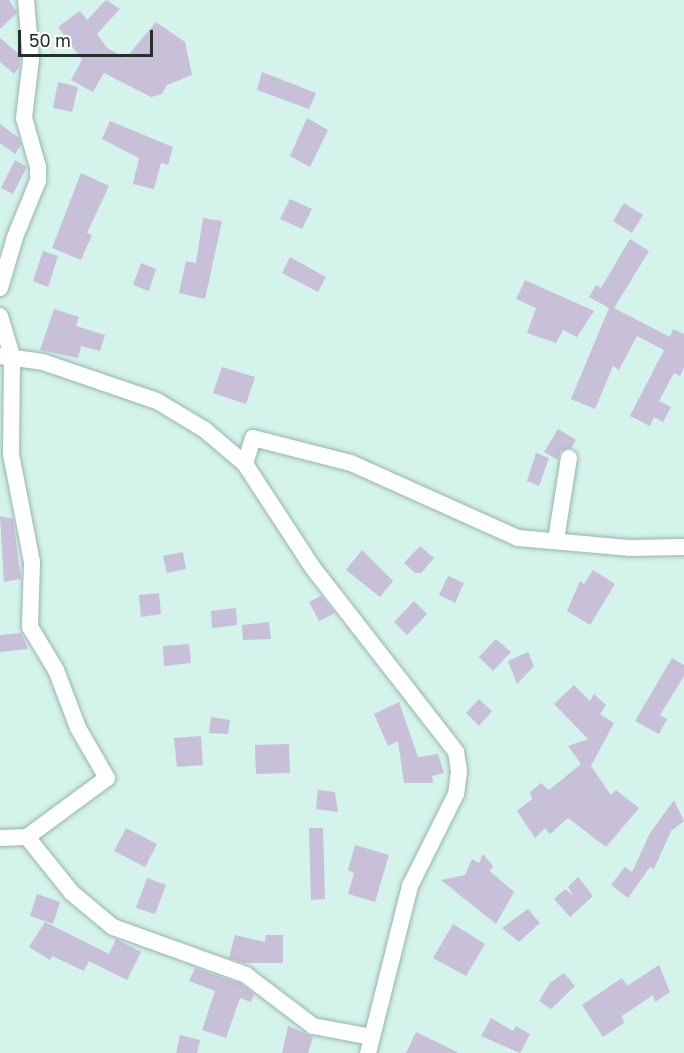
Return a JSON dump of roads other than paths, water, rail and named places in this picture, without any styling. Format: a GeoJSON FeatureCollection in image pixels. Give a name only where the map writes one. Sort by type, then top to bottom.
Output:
{"type":"FeatureCollection","features":[{"type":"Feature","properties":{"kind":"street"},"geometry":{"type":"LineString","coordinates":[[0,288],[15,237],[38,181],[38,167],[24,118],[31,59],[26,0]]}},
{"type":"Feature","properties":{"kind":"street"},"geometry":{"type":"LineString","coordinates":[[0,316],[6,356],[11,454],[32,562],[30,627],[56,670],[78,728],[107,778],[27,837],[0,838]]}},
{"type":"Feature","properties":{"kind":"street"},"geometry":{"type":"LineString","coordinates":[[6,356],[73,371],[157,401],[205,430],[245,464],[313,568],[456,752],[458,761],[456,794],[410,886],[370,1045],[313,1026],[246,975],[113,927],[72,893],[27,837]]}},
{"type":"Feature","properties":{"kind":"street"},"geometry":{"type":"LineString","coordinates":[[245,464],[253,438],[308,449],[391,480],[502,533],[536,541],[556,540],[629,548],[684,547]]}},
{"type":"Feature","properties":{"kind":"street"},"geometry":{"type":"LineString","coordinates":[[556,540],[569,458]]}}]}
